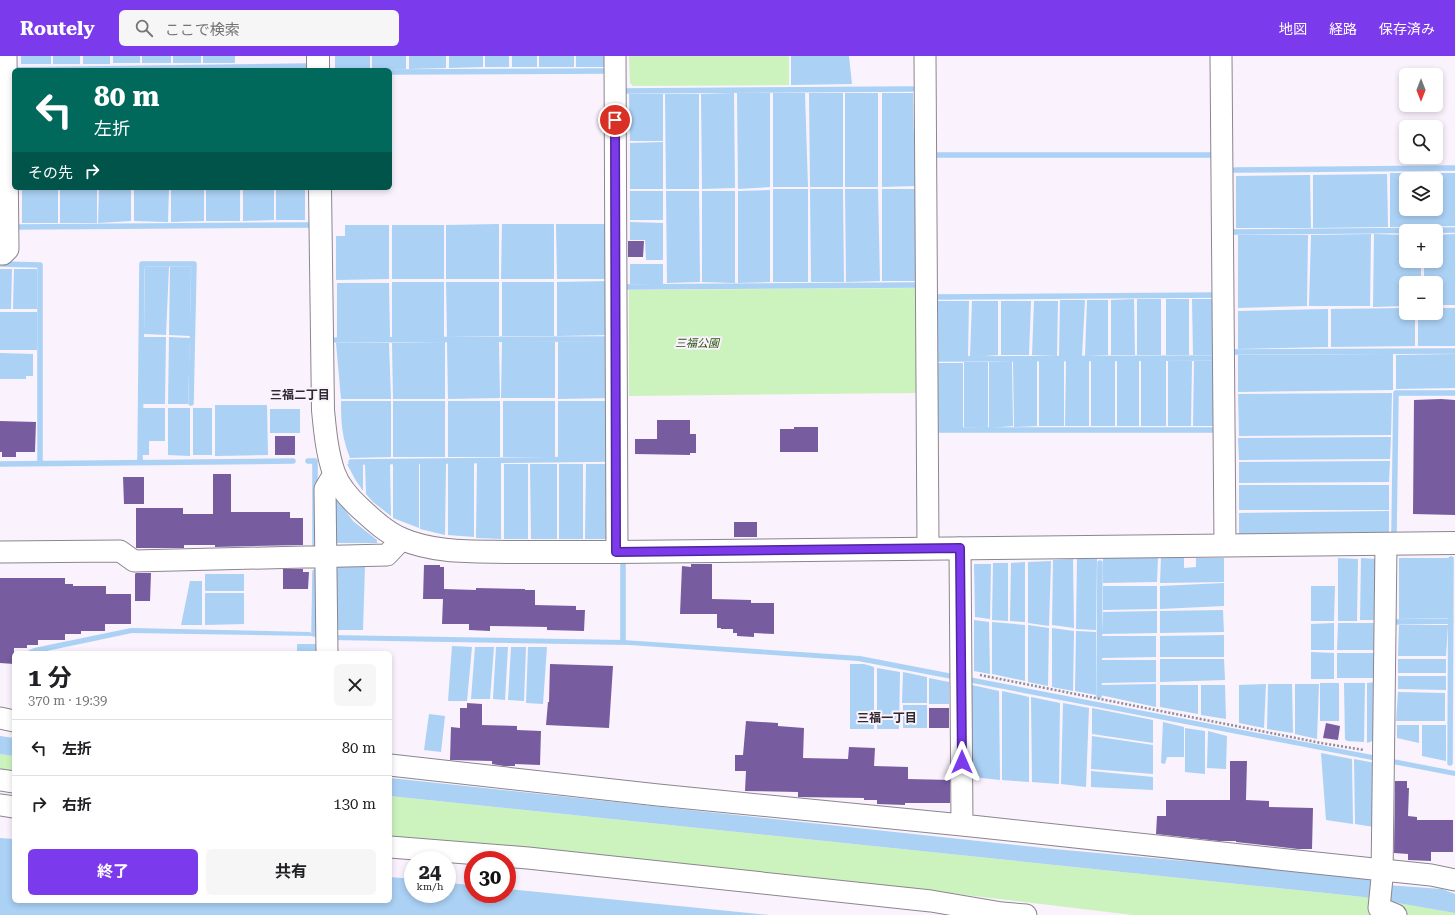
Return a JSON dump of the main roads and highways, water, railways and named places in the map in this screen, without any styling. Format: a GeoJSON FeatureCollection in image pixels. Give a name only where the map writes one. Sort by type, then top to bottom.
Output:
{"type":"FeatureCollection","features":[{"type":"Feature","properties":{"kind":"water"},"geometry":{"type":"Polygon","coordinates":[[[21,56],[51,56],[51,64],[21,64],[21,56]]]}},
{"type":"Feature","properties":{"kind":"water"},"geometry":{"type":"Polygon","coordinates":[[[53,56],[80,56],[80,64],[53,64],[53,56]]]}},
{"type":"Feature","properties":{"kind":"water"},"geometry":{"type":"Polygon","coordinates":[[[83,56],[110,56],[110,64],[83,64],[83,56]]]}},
{"type":"Feature","properties":{"kind":"water"},"geometry":{"type":"Polygon","coordinates":[[[113,56],[140,56],[140,63],[113,63],[113,56]]]}},
{"type":"Feature","properties":{"kind":"water"},"geometry":{"type":"Polygon","coordinates":[[[142,56],[171,56],[171,63],[142,63],[142,56]]]}},
{"type":"Feature","properties":{"kind":"water"},"geometry":{"type":"Polygon","coordinates":[[[173,56],[201,56],[201,63],[173,63],[173,56]]]}},
{"type":"Feature","properties":{"kind":"water"},"geometry":{"type":"Polygon","coordinates":[[[203,56],[235,56],[235,63],[203,63],[203,56]]]}},
{"type":"Feature","properties":{"kind":"water"},"geometry":{"type":"Polygon","coordinates":[[[335,56],[370,56],[370,68],[335,68],[335,56]]]}},
{"type":"Feature","properties":{"kind":"water"},"geometry":{"type":"Polygon","coordinates":[[[372,56],[406,56],[406,69],[372,68],[372,56]]]}},
{"type":"Feature","properties":{"kind":"water"},"geometry":{"type":"Polygon","coordinates":[[[409,56],[446,56],[446,68],[409,69],[409,56]]]}},
{"type":"Feature","properties":{"kind":"water"},"geometry":{"type":"Polygon","coordinates":[[[449,56],[483,56],[483,67],[449,68],[449,56]]]}},
{"type":"Feature","properties":{"kind":"water"},"geometry":{"type":"Polygon","coordinates":[[[485,56],[509,56],[509,67],[485,67],[485,56]]]}},
{"type":"Feature","properties":{"kind":"water"},"geometry":{"type":"Polygon","coordinates":[[[512,56],[537,56],[537,67],[512,67],[512,56]]]}},
{"type":"Feature","properties":{"kind":"water"},"geometry":{"type":"Polygon","coordinates":[[[539,56],[574,56],[574,67],[539,67],[539,56]]]}},
{"type":"Feature","properties":{"kind":"water"},"geometry":{"type":"Polygon","coordinates":[[[576,56],[609,56],[609,67],[576,67],[576,56]]]}},
{"type":"Feature","properties":{"kind":"water"},"geometry":{"type":"Polygon","coordinates":[[[791,56],[849,56],[852,84],[791,85],[791,56]]]}},
{"type":"Feature","properties":{"kind":"water"},"geometry":{"type":"Polygon","coordinates":[[[734,93],[735,188],[702,189],[701,94],[734,93]]]}},
{"type":"Feature","properties":{"kind":"water"},"geometry":{"type":"Polygon","coordinates":[[[737,93],[770,93],[770,187],[738,189],[737,93]]]}},
{"type":"Feature","properties":{"kind":"water"},"geometry":{"type":"Polygon","coordinates":[[[773,93],[805,93],[808,187],[773,187],[773,93]]]}},
{"type":"Feature","properties":{"kind":"water"},"geometry":{"type":"Polygon","coordinates":[[[809,93],[843,93],[843,187],[810,187],[809,93]]]}},
{"type":"Feature","properties":{"kind":"water"},"geometry":{"type":"Polygon","coordinates":[[[845,93],[878,93],[878,187],[845,187],[845,93]]]}},
{"type":"Feature","properties":{"kind":"water"},"geometry":{"type":"Polygon","coordinates":[[[882,93],[913,93],[915,186],[882,187],[882,93]]]}},
{"type":"Feature","properties":{"kind":"water"},"geometry":{"type":"Polygon","coordinates":[[[629,94],[663,94],[663,141],[630,141],[629,94]]]}},
{"type":"Feature","properties":{"kind":"water"},"geometry":{"type":"Polygon","coordinates":[[[665,94],[699,94],[699,189],[666,189],[665,94]]]}},
{"type":"Feature","properties":{"kind":"water"},"geometry":{"type":"Polygon","coordinates":[[[663,142],[663,189],[630,189],[630,143],[663,142]]]}},
{"type":"Feature","properties":{"kind":"water"},"geometry":{"type":"Polygon","coordinates":[[[1390,173],[1399,173],[1399,216],[1443,216],[1443,173],[1455,173],[1455,226],[1443,226],[1443,224],[1399,224],[1399,227],[1390,227],[1390,173]]]}},
{"type":"Feature","properties":{"kind":"water"},"geometry":{"type":"Polygon","coordinates":[[[1387,174],[1388,227],[1313,228],[1313,175],[1387,174]]]}},
{"type":"Feature","properties":{"kind":"water"},"geometry":{"type":"Polygon","coordinates":[[[1310,175],[1311,228],[1236,228],[1236,176],[1310,175]]]}},
{"type":"Feature","properties":{"kind":"water"},"geometry":{"type":"Polygon","coordinates":[[[773,189],[808,189],[808,282],[773,282],[773,189]]]}},
{"type":"Feature","properties":{"kind":"water"},"geometry":{"type":"Polygon","coordinates":[[[810,189],[843,189],[844,282],[811,282],[810,189]]]}},
{"type":"Feature","properties":{"kind":"water"},"geometry":{"type":"Polygon","coordinates":[[[845,189],[878,189],[880,281],[846,282],[845,189]]]}},
{"type":"Feature","properties":{"kind":"water"},"geometry":{"type":"Polygon","coordinates":[[[882,189],[915,189],[915,281],[882,281],[882,189]]]}},
{"type":"Feature","properties":{"kind":"water"},"geometry":{"type":"Polygon","coordinates":[[[22,190],[58,190],[58,223],[22,223],[22,190]]]}},
{"type":"Feature","properties":{"kind":"water"},"geometry":{"type":"Polygon","coordinates":[[[60,190],[97,190],[97,223],[60,223],[60,190]]]}},
{"type":"Feature","properties":{"kind":"water"},"geometry":{"type":"Polygon","coordinates":[[[99,190],[131,190],[131,221],[98,223],[99,190]]]}},
{"type":"Feature","properties":{"kind":"water"},"geometry":{"type":"Polygon","coordinates":[[[134,190],[169,190],[168,222],[134,221],[134,190]]]}},
{"type":"Feature","properties":{"kind":"water"},"geometry":{"type":"Polygon","coordinates":[[[171,190],[204,190],[204,221],[171,222],[171,190]]]}},
{"type":"Feature","properties":{"kind":"water"},"geometry":{"type":"Polygon","coordinates":[[[206,190],[240,190],[240,221],[206,221],[206,190]]]}},
{"type":"Feature","properties":{"kind":"water"},"geometry":{"type":"Polygon","coordinates":[[[243,190],[274,190],[274,220],[243,221],[243,190]]]}},
{"type":"Feature","properties":{"kind":"water"},"geometry":{"type":"Polygon","coordinates":[[[276,190],[305,190],[305,220],[276,220],[276,190]]]}},
{"type":"Feature","properties":{"kind":"water"},"geometry":{"type":"Polygon","coordinates":[[[770,190],[770,282],[738,283],[738,191],[770,190]]]}},
{"type":"Feature","properties":{"kind":"water"},"geometry":{"type":"Polygon","coordinates":[[[630,191],[663,191],[663,220],[630,220],[630,191]]]}},
{"type":"Feature","properties":{"kind":"water"},"geometry":{"type":"Polygon","coordinates":[[[666,191],[699,191],[700,282],[667,283],[666,191]]]}},
{"type":"Feature","properties":{"kind":"water"},"geometry":{"type":"Polygon","coordinates":[[[702,191],[735,191],[735,283],[702,282],[702,191]]]}},
{"type":"Feature","properties":{"kind":"water"},"geometry":{"type":"Polygon","coordinates":[[[630,222],[663,223],[663,260],[646,260],[645,240],[630,240],[630,222]]]}},
{"type":"Feature","properties":{"kind":"water"},"geometry":{"type":"Polygon","coordinates":[[[499,224],[499,279],[446,279],[446,225],[499,224]]]}},
{"type":"Feature","properties":{"kind":"water"},"geometry":{"type":"Polygon","coordinates":[[[502,224],[554,224],[554,279],[501,279],[502,224]]]}},
{"type":"Feature","properties":{"kind":"water"},"geometry":{"type":"Polygon","coordinates":[[[556,224],[610,224],[610,279],[557,279],[556,224]]]}},
{"type":"Feature","properties":{"kind":"water"},"geometry":{"type":"Polygon","coordinates":[[[345,225],[389,225],[389,279],[336,280],[336,236],[345,236],[345,225]]]}},
{"type":"Feature","properties":{"kind":"water"},"geometry":{"type":"Polygon","coordinates":[[[392,225],[444,225],[444,279],[392,279],[392,225]]]}},
{"type":"Feature","properties":{"kind":"water"},"geometry":{"type":"Polygon","coordinates":[[[1371,234],[1370,306],[1309,306],[1311,235],[1371,234]]]}},
{"type":"Feature","properties":{"kind":"water"},"geometry":{"type":"Polygon","coordinates":[[[1374,234],[1399,235],[1399,268],[1421,268],[1421,276],[1399,276],[1399,306],[1373,307],[1374,234]]]}},
{"type":"Feature","properties":{"kind":"water"},"geometry":{"type":"Polygon","coordinates":[[[1455,234],[1455,305],[1443,305],[1443,276],[1424,276],[1424,268],[1443,268],[1443,235],[1455,234]]]}},
{"type":"Feature","properties":{"kind":"water"},"geometry":{"type":"Polygon","coordinates":[[[1238,235],[1308,235],[1307,306],[1238,308],[1238,235]]]}},
{"type":"Feature","properties":{"kind":"water"},"geometry":{"type":"Polygon","coordinates":[[[630,264],[663,264],[663,284],[630,284],[630,264]]]}},
{"type":"Feature","properties":{"kind":"water"},"geometry":{"type":"Polygon","coordinates":[[[145,267],[169,267],[166,335],[144,334],[145,267]]]}},
{"type":"Feature","properties":{"kind":"water"},"geometry":{"type":"Polygon","coordinates":[[[170,267],[191,267],[190,336],[169,335],[170,267]]]}},
{"type":"Feature","properties":{"kind":"water"},"geometry":{"type":"Polygon","coordinates":[[[0,269],[12,269],[11,309],[0,309],[0,269]]]}},
{"type":"Feature","properties":{"kind":"water"},"geometry":{"type":"Polygon","coordinates":[[[14,269],[37,269],[37,309],[13,309],[14,269]]]}},
{"type":"Feature","properties":{"kind":"water"},"geometry":{"type":"Polygon","coordinates":[[[611,281],[611,335],[557,336],[557,282],[611,281]]]}},
{"type":"Feature","properties":{"kind":"water"},"geometry":{"type":"Polygon","coordinates":[[[392,282],[444,282],[444,337],[392,337],[392,282]]]}},
{"type":"Feature","properties":{"kind":"water"},"geometry":{"type":"Polygon","coordinates":[[[446,282],[499,282],[499,336],[447,337],[446,282]]]}},
{"type":"Feature","properties":{"kind":"water"},"geometry":{"type":"Polygon","coordinates":[[[502,282],[554,282],[554,336],[502,336],[502,282]]]}},
{"type":"Feature","properties":{"kind":"water"},"geometry":{"type":"Polygon","coordinates":[[[337,283],[389,283],[390,337],[337,338],[337,283]]]}},
{"type":"Feature","properties":{"kind":"water"},"geometry":{"type":"Polygon","coordinates":[[[1134,299],[1135,355],[1111,355],[1111,300],[1134,299]]]}},
{"type":"Feature","properties":{"kind":"water"},"geometry":{"type":"Polygon","coordinates":[[[1137,299],[1161,299],[1161,355],[1137,355],[1137,299]]]}},
{"type":"Feature","properties":{"kind":"water"},"geometry":{"type":"Polygon","coordinates":[[[1166,299],[1189,299],[1189,355],[1166,355],[1166,299]]]}},
{"type":"Feature","properties":{"kind":"water"},"geometry":{"type":"Polygon","coordinates":[[[1192,299],[1217,299],[1218,355],[1193,355],[1192,299]]]}},
{"type":"Feature","properties":{"kind":"water"},"geometry":{"type":"Polygon","coordinates":[[[1060,300],[1085,300],[1082,356],[1059,356],[1060,300]]]}},
{"type":"Feature","properties":{"kind":"water"},"geometry":{"type":"Polygon","coordinates":[[[1087,300],[1108,300],[1108,355],[1085,356],[1087,300]]]}},
{"type":"Feature","properties":{"kind":"water"},"geometry":{"type":"Polygon","coordinates":[[[937,301],[969,301],[968,357],[937,357],[937,301]]]}},
{"type":"Feature","properties":{"kind":"water"},"geometry":{"type":"Polygon","coordinates":[[[972,301],[998,301],[998,355],[970,357],[972,301]]]}},
{"type":"Feature","properties":{"kind":"water"},"geometry":{"type":"Polygon","coordinates":[[[1001,301],[1031,301],[1029,355],[1001,355],[1001,301]]]}},
{"type":"Feature","properties":{"kind":"water"},"geometry":{"type":"Polygon","coordinates":[[[1034,301],[1058,301],[1057,356],[1032,355],[1034,301]]]}},
{"type":"Feature","properties":{"kind":"water"},"geometry":{"type":"Polygon","coordinates":[[[1399,308],[1399,320],[1415,320],[1415,346],[1331,347],[1331,309],[1399,308]]]}},
{"type":"Feature","properties":{"kind":"water"},"geometry":{"type":"Polygon","coordinates":[[[1443,308],[1455,308],[1455,346],[1418,346],[1418,320],[1443,320],[1443,308]]]}},
{"type":"Feature","properties":{"kind":"water"},"geometry":{"type":"Polygon","coordinates":[[[1328,309],[1328,347],[1238,349],[1238,311],[1328,309]]]}},
{"type":"Feature","properties":{"kind":"water"},"geometry":{"type":"Polygon","coordinates":[[[0,312],[37,312],[37,350],[0,350],[0,312]]]}},
{"type":"Feature","properties":{"kind":"water"},"geometry":{"type":"Polygon","coordinates":[[[143,337],[166,337],[165,404],[143,404],[143,337]]]}},
{"type":"Feature","properties":{"kind":"water"},"geometry":{"type":"Polygon","coordinates":[[[169,337],[190,338],[188,404],[168,404],[169,337]]]}},
{"type":"Feature","properties":{"kind":"water"},"geometry":{"type":"Polygon","coordinates":[[[610,341],[611,398],[558,399],[558,342],[610,341]]]}},
{"type":"Feature","properties":{"kind":"water"},"geometry":{"type":"Polygon","coordinates":[[[445,342],[445,399],[393,399],[392,343],[445,342]]]}},
{"type":"Feature","properties":{"kind":"water"},"geometry":{"type":"Polygon","coordinates":[[[447,342],[499,342],[500,398],[448,399],[447,342]]]}},
{"type":"Feature","properties":{"kind":"water"},"geometry":{"type":"Polygon","coordinates":[[[502,342],[555,342],[555,398],[501,398],[502,342]]]}},
{"type":"Feature","properties":{"kind":"water"},"geometry":{"type":"Polygon","coordinates":[[[336,343],[389,343],[391,399],[341,399],[336,343]]]}},
{"type":"Feature","properties":{"kind":"water"},"geometry":{"type":"Polygon","coordinates":[[[0,353],[33,354],[33,376],[26,376],[26,379],[0,379],[0,353]]]}},
{"type":"Feature","properties":{"kind":"water"},"geometry":{"type":"Polygon","coordinates":[[[1393,354],[1393,390],[1238,392],[1238,355],[1393,354]]]}},
{"type":"Feature","properties":{"kind":"water"},"geometry":{"type":"Polygon","coordinates":[[[1455,354],[1455,388],[1396,389],[1396,355],[1455,354]]]}},
{"type":"Feature","properties":{"kind":"water"},"geometry":{"type":"Polygon","coordinates":[[[1012,361],[1013,426],[989,428],[989,362],[1012,361]]]}},
{"type":"Feature","properties":{"kind":"water"},"geometry":{"type":"Polygon","coordinates":[[[1013,361],[1037,361],[1037,426],[1014,427],[1013,361]]]}},
{"type":"Feature","properties":{"kind":"water"},"geometry":{"type":"Polygon","coordinates":[[[1039,361],[1064,361],[1064,426],[1039,426],[1039,361]]]}},
{"type":"Feature","properties":{"kind":"water"},"geometry":{"type":"Polygon","coordinates":[[[1066,361],[1089,361],[1089,426],[1065,426],[1066,361]]]}},
{"type":"Feature","properties":{"kind":"water"},"geometry":{"type":"Polygon","coordinates":[[[1091,361],[1115,361],[1115,426],[1091,426],[1091,361]]]}},
{"type":"Feature","properties":{"kind":"water"},"geometry":{"type":"Polygon","coordinates":[[[1117,361],[1139,361],[1139,426],[1117,426],[1117,361]]]}},
{"type":"Feature","properties":{"kind":"water"},"geometry":{"type":"Polygon","coordinates":[[[1141,361],[1166,361],[1166,426],[1141,426],[1141,361]]]}},
{"type":"Feature","properties":{"kind":"water"},"geometry":{"type":"Polygon","coordinates":[[[1168,361],[1192,361],[1191,426],[1168,426],[1168,361]]]}},
{"type":"Feature","properties":{"kind":"water"},"geometry":{"type":"Polygon","coordinates":[[[1194,361],[1218,361],[1218,426],[1193,426],[1194,361]]]}},
{"type":"Feature","properties":{"kind":"water"},"geometry":{"type":"Polygon","coordinates":[[[964,362],[988,362],[988,428],[964,427],[964,362]]]}},
{"type":"Feature","properties":{"kind":"water"},"geometry":{"type":"Polygon","coordinates":[[[938,363],[963,363],[963,428],[938,428],[938,363]]]}},
{"type":"Feature","properties":{"kind":"water"},"geometry":{"type":"Polygon","coordinates":[[[1392,393],[1391,435],[1239,436],[1238,394],[1392,393]]]}},
{"type":"Feature","properties":{"kind":"water"},"geometry":{"type":"Polygon","coordinates":[[[341,401],[391,401],[391,457],[350,458],[342,430],[341,401]]]}},
{"type":"Feature","properties":{"kind":"water"},"geometry":{"type":"Polygon","coordinates":[[[393,401],[445,401],[445,457],[393,457],[393,401]]]}},
{"type":"Feature","properties":{"kind":"water"},"geometry":{"type":"Polygon","coordinates":[[[448,401],[500,401],[500,457],[448,457],[448,401]]]}},
{"type":"Feature","properties":{"kind":"water"},"geometry":{"type":"Polygon","coordinates":[[[503,401],[555,401],[555,457],[503,457],[503,401]]]}},
{"type":"Feature","properties":{"kind":"water"},"geometry":{"type":"Polygon","coordinates":[[[558,401],[611,401],[611,457],[558,457],[558,401]]]}},
{"type":"Feature","properties":{"kind":"water"},"geometry":{"type":"Polygon","coordinates":[[[215,405],[267,405],[268,455],[215,456],[215,405]]]}},
{"type":"Feature","properties":{"kind":"water"},"geometry":{"type":"Polygon","coordinates":[[[142,408],[165,408],[165,441],[149,441],[149,455],[142,455],[142,408]]]}},
{"type":"Feature","properties":{"kind":"water"},"geometry":{"type":"Polygon","coordinates":[[[168,408],[190,408],[190,456],[168,455],[168,408]]]}},
{"type":"Feature","properties":{"kind":"water"},"geometry":{"type":"Polygon","coordinates":[[[193,408],[212,408],[212,455],[193,455],[193,408]]]}},
{"type":"Feature","properties":{"kind":"water"},"geometry":{"type":"Polygon","coordinates":[[[270,409],[300,409],[300,433],[270,433],[270,409]]]}},
{"type":"Feature","properties":{"kind":"water"},"geometry":{"type":"Polygon","coordinates":[[[1391,437],[1390,459],[1239,460],[1238,438],[1391,437]]]}},
{"type":"Feature","properties":{"kind":"water"},"geometry":{"type":"Polygon","coordinates":[[[1390,461],[1389,482],[1239,483],[1239,462],[1390,461]]]}},
{"type":"Feature","properties":{"kind":"water"},"geometry":{"type":"Polygon","coordinates":[[[393,463],[419,463],[419,528],[393,518],[393,463]]]}},
{"type":"Feature","properties":{"kind":"water"},"geometry":{"type":"Polygon","coordinates":[[[420,463],[446,463],[445,535],[420,529],[420,463]]]}},
{"type":"Feature","properties":{"kind":"water"},"geometry":{"type":"Polygon","coordinates":[[[448,463],[474,463],[474,537],[448,535],[448,463]]]}},
{"type":"Feature","properties":{"kind":"water"},"geometry":{"type":"Polygon","coordinates":[[[477,463],[501,463],[501,539],[476,538],[477,463]]]}},
{"type":"Feature","properties":{"kind":"water"},"geometry":{"type":"Polygon","coordinates":[[[347,464],[363,464],[363,491],[355,479],[347,464]]]}},
{"type":"Feature","properties":{"kind":"water"},"geometry":{"type":"Polygon","coordinates":[[[365,464],[390,464],[391,516],[373,502],[366,494],[365,464]]]}},
{"type":"Feature","properties":{"kind":"water"},"geometry":{"type":"Polygon","coordinates":[[[504,464],[528,464],[528,539],[504,539],[504,464]]]}},
{"type":"Feature","properties":{"kind":"water"},"geometry":{"type":"Polygon","coordinates":[[[530,464],[557,464],[557,539],[531,539],[530,464]]]}},
{"type":"Feature","properties":{"kind":"water"},"geometry":{"type":"Polygon","coordinates":[[[559,464],[583,464],[583,539],[559,539],[559,464]]]}},
{"type":"Feature","properties":{"kind":"water"},"geometry":{"type":"Polygon","coordinates":[[[586,464],[611,464],[611,539],[585,539],[586,464]]]}},
{"type":"Feature","properties":{"kind":"water"},"geometry":{"type":"Polygon","coordinates":[[[1239,485],[1389,485],[1389,510],[1239,510],[1239,485]]]}},
{"type":"Feature","properties":{"kind":"water"},"geometry":{"type":"Polygon","coordinates":[[[332,498],[336,498],[353,521],[377,540],[377,543],[332,543],[332,498]]]}},
{"type":"Feature","properties":{"kind":"water"},"geometry":{"type":"Polygon","coordinates":[[[1389,511],[1389,532],[1239,534],[1239,513],[1389,511]]]}},
{"type":"Feature","properties":{"kind":"water"},"geometry":{"type":"Polygon","coordinates":[[[1103,557],[1158,557],[1157,582],[1103,583],[1103,557]]]}},
{"type":"Feature","properties":{"kind":"water"},"geometry":{"type":"Polygon","coordinates":[[[1161,557],[1184,557],[1184,568],[1196,567],[1196,558],[1224,558],[1224,582],[1160,583],[1161,557]]]}},
{"type":"Feature","properties":{"kind":"water"},"geometry":{"type":"Polygon","coordinates":[[[1338,558],[1358,559],[1357,621],[1338,621],[1338,558]]]}},
{"type":"Feature","properties":{"kind":"water"},"geometry":{"type":"Polygon","coordinates":[[[1361,558],[1376,559],[1378,620],[1360,620],[1361,558]]]}},
{"type":"Feature","properties":{"kind":"water"},"geometry":{"type":"Polygon","coordinates":[[[1399,558],[1449,558],[1448,618],[1399,619],[1399,558]]]}},
{"type":"Feature","properties":{"kind":"water"},"geometry":{"type":"Polygon","coordinates":[[[1073,559],[1074,628],[1052,625],[1053,560],[1073,559]]]}},
{"type":"Feature","properties":{"kind":"water"},"geometry":{"type":"Polygon","coordinates":[[[1077,559],[1097,559],[1096,630],[1076,629],[1077,559]]]}},
{"type":"Feature","properties":{"kind":"water"},"geometry":{"type":"Polygon","coordinates":[[[1051,561],[1049,626],[1028,623],[1028,562],[1051,561]]]}},
{"type":"Feature","properties":{"kind":"water"},"geometry":{"type":"Polygon","coordinates":[[[1025,562],[1025,622],[1010,621],[1011,563],[1025,562]]]}},
{"type":"Feature","properties":{"kind":"water"},"geometry":{"type":"Polygon","coordinates":[[[993,563],[1008,563],[1008,621],[992,620],[993,563]]]}},
{"type":"Feature","properties":{"kind":"water"},"geometry":{"type":"Polygon","coordinates":[[[974,564],[991,564],[990,619],[975,617],[974,564]]]}},
{"type":"Feature","properties":{"kind":"water"},"geometry":{"type":"Polygon","coordinates":[[[337,566],[365,566],[363,630],[332,630],[332,571],[337,566]]]}},
{"type":"Feature","properties":{"kind":"water"},"geometry":{"type":"Polygon","coordinates":[[[205,574],[244,574],[244,591],[205,591],[205,574]]]}},
{"type":"Feature","properties":{"kind":"water"},"geometry":{"type":"Polygon","coordinates":[[[190,581],[202,581],[202,625],[181,625],[190,581]]]}},
{"type":"Feature","properties":{"kind":"water"},"geometry":{"type":"Polygon","coordinates":[[[1224,583],[1224,606],[1160,609],[1160,586],[1224,583]]]}},
{"type":"Feature","properties":{"kind":"water"},"geometry":{"type":"Polygon","coordinates":[[[1103,586],[1157,586],[1157,609],[1103,610],[1103,586]]]}},
{"type":"Feature","properties":{"kind":"water"},"geometry":{"type":"Polygon","coordinates":[[[1311,586],[1335,586],[1334,621],[1311,621],[1311,586]]]}},
{"type":"Feature","properties":{"kind":"water"},"geometry":{"type":"Polygon","coordinates":[[[205,593],[244,593],[244,624],[205,625],[205,593]]]}},
{"type":"Feature","properties":{"kind":"water"},"geometry":{"type":"Polygon","coordinates":[[[1223,610],[1224,632],[1160,633],[1160,611],[1223,610]]]}},
{"type":"Feature","properties":{"kind":"water"},"geometry":{"type":"Polygon","coordinates":[[[1157,611],[1157,633],[1102,634],[1103,612],[1157,611]]]}},
{"type":"Feature","properties":{"kind":"water"},"geometry":{"type":"Polygon","coordinates":[[[974,620],[989,622],[990,674],[974,671],[974,620]]]}},
{"type":"Feature","properties":{"kind":"water"},"geometry":{"type":"Polygon","coordinates":[[[992,622],[1025,625],[1025,681],[992,674],[992,622]]]}},
{"type":"Feature","properties":{"kind":"water"},"geometry":{"type":"Polygon","coordinates":[[[1334,623],[1334,650],[1311,650],[1311,624],[1334,623]]]}},
{"type":"Feature","properties":{"kind":"water"},"geometry":{"type":"Polygon","coordinates":[[[1338,623],[1378,623],[1377,650],[1337,650],[1338,623]]]}},
{"type":"Feature","properties":{"kind":"water"},"geometry":{"type":"Polygon","coordinates":[[[1028,625],[1049,628],[1048,686],[1028,682],[1028,625]]]}},
{"type":"Feature","properties":{"kind":"water"},"geometry":{"type":"Polygon","coordinates":[[[1399,625],[1448,625],[1446,656],[1398,656],[1399,625]]]}},
{"type":"Feature","properties":{"kind":"water"},"geometry":{"type":"Polygon","coordinates":[[[131,628],[310,632],[314,636],[132,633],[46,651],[27,651],[34,648],[131,628]]]}},
{"type":"Feature","properties":{"kind":"water"},"geometry":{"type":"Polygon","coordinates":[[[1052,628],[1074,631],[1073,691],[1052,687],[1052,628]]]}},
{"type":"Feature","properties":{"kind":"water"},"geometry":{"type":"Polygon","coordinates":[[[1076,631],[1096,632],[1096,695],[1075,691],[1076,631]]]}},
{"type":"Feature","properties":{"kind":"water"},"geometry":{"type":"Polygon","coordinates":[[[329,635],[623,640],[860,656],[1455,771],[1455,776],[858,661],[630,645],[330,640],[329,635]]]}},
{"type":"Feature","properties":{"kind":"water"},"geometry":{"type":"Polygon","coordinates":[[[1224,635],[1224,657],[1160,657],[1160,636],[1224,635]]]}},
{"type":"Feature","properties":{"kind":"water"},"geometry":{"type":"Polygon","coordinates":[[[1102,636],[1156,636],[1156,657],[1102,658],[1102,636]]]}},
{"type":"Feature","properties":{"kind":"water"},"geometry":{"type":"Polygon","coordinates":[[[297,644],[316,644],[316,651],[297,651],[297,644]]]}},
{"type":"Feature","properties":{"kind":"water"},"geometry":{"type":"Polygon","coordinates":[[[452,646],[472,647],[467,701],[448,701],[452,646]]]}},
{"type":"Feature","properties":{"kind":"water"},"geometry":{"type":"Polygon","coordinates":[[[475,647],[494,647],[490,699],[471,699],[475,647]]]}},
{"type":"Feature","properties":{"kind":"water"},"geometry":{"type":"Polygon","coordinates":[[[496,647],[508,647],[505,700],[493,699],[496,647]]]}},
{"type":"Feature","properties":{"kind":"water"},"geometry":{"type":"Polygon","coordinates":[[[511,647],[526,647],[524,701],[508,700],[511,647]]]}},
{"type":"Feature","properties":{"kind":"water"},"geometry":{"type":"Polygon","coordinates":[[[528,647],[547,647],[543,704],[526,703],[528,647]]]}},
{"type":"Feature","properties":{"kind":"water"},"geometry":{"type":"Polygon","coordinates":[[[1311,652],[1334,653],[1334,679],[1311,679],[1311,652]]]}},
{"type":"Feature","properties":{"kind":"water"},"geometry":{"type":"Polygon","coordinates":[[[1337,653],[1376,653],[1376,678],[1337,678],[1337,653]]]}},
{"type":"Feature","properties":{"kind":"water"},"geometry":{"type":"Polygon","coordinates":[[[1160,659],[1224,659],[1225,680],[1160,682],[1160,659]]]}},
{"type":"Feature","properties":{"kind":"water"},"geometry":{"type":"Polygon","coordinates":[[[1398,659],[1446,659],[1446,673],[1398,673],[1398,659]]]}},
{"type":"Feature","properties":{"kind":"water"},"geometry":{"type":"Polygon","coordinates":[[[1101,660],[1156,660],[1156,682],[1101,683],[1101,660]]]}},
{"type":"Feature","properties":{"kind":"water"},"geometry":{"type":"Polygon","coordinates":[[[850,664],[864,664],[874,667],[874,729],[850,729],[850,664]]]}},
{"type":"Feature","properties":{"kind":"water"},"geometry":{"type":"Polygon","coordinates":[[[877,668],[900,672],[899,729],[877,729],[877,668]]]}},
{"type":"Feature","properties":{"kind":"water"},"geometry":{"type":"Polygon","coordinates":[[[903,672],[927,677],[927,703],[902,703],[903,672]]]}},
{"type":"Feature","properties":{"kind":"water"},"geometry":{"type":"Polygon","coordinates":[[[1398,676],[1446,676],[1446,690],[1398,689],[1398,676]]]}},
{"type":"Feature","properties":{"kind":"water"},"geometry":{"type":"Polygon","coordinates":[[[929,678],[949,682],[949,704],[929,704],[929,678]]]}},
{"type":"Feature","properties":{"kind":"water"},"geometry":{"type":"Polygon","coordinates":[[[1376,682],[1375,740],[1367,743],[1367,683],[1376,682]]]}},
{"type":"Feature","properties":{"kind":"water"},"geometry":{"type":"Polygon","coordinates":[[[1320,683],[1339,683],[1339,721],[1320,721],[1320,683]]]}},
{"type":"Feature","properties":{"kind":"water"},"geometry":{"type":"Polygon","coordinates":[[[1344,683],[1365,683],[1364,742],[1347,741],[1345,739],[1344,683]]]}},
{"type":"Feature","properties":{"kind":"water"},"geometry":{"type":"Polygon","coordinates":[[[1156,684],[1156,707],[1100,695],[1100,685],[1156,684]]]}},
{"type":"Feature","properties":{"kind":"water"},"geometry":{"type":"Polygon","coordinates":[[[1266,684],[1264,728],[1239,723],[1239,685],[1266,684]]]}},
{"type":"Feature","properties":{"kind":"water"},"geometry":{"type":"Polygon","coordinates":[[[1268,684],[1292,684],[1293,733],[1267,729],[1268,684]]]}},
{"type":"Feature","properties":{"kind":"water"},"geometry":{"type":"Polygon","coordinates":[[[1295,684],[1319,684],[1317,739],[1295,734],[1295,684]]]}},
{"type":"Feature","properties":{"kind":"water"},"geometry":{"type":"Polygon","coordinates":[[[972,685],[999,691],[1000,780],[972,777],[972,685]]]}},
{"type":"Feature","properties":{"kind":"water"},"geometry":{"type":"Polygon","coordinates":[[[1160,685],[1198,685],[1198,714],[1160,707],[1160,685]]]}},
{"type":"Feature","properties":{"kind":"water"},"geometry":{"type":"Polygon","coordinates":[[[1201,685],[1225,685],[1226,719],[1201,715],[1201,685]]]}},
{"type":"Feature","properties":{"kind":"water"},"geometry":{"type":"Polygon","coordinates":[[[1002,691],[1029,697],[1029,782],[1002,780],[1002,691]]]}},
{"type":"Feature","properties":{"kind":"water"},"geometry":{"type":"Polygon","coordinates":[[[1398,692],[1445,693],[1445,721],[1396,721],[1398,692]]]}},
{"type":"Feature","properties":{"kind":"water"},"geometry":{"type":"Polygon","coordinates":[[[1031,697],[1060,703],[1059,784],[1032,782],[1031,697]]]}},
{"type":"Feature","properties":{"kind":"water"},"geometry":{"type":"Polygon","coordinates":[[[1063,703],[1089,708],[1086,787],[1061,784],[1063,703]]]}},
{"type":"Feature","properties":{"kind":"water"},"geometry":{"type":"Polygon","coordinates":[[[903,705],[927,705],[927,728],[903,728],[903,705]]]}},
{"type":"Feature","properties":{"kind":"water"},"geometry":{"type":"Polygon","coordinates":[[[1092,708],[1153,720],[1153,743],[1092,734],[1092,708]]]}},
{"type":"Feature","properties":{"kind":"water"},"geometry":{"type":"Polygon","coordinates":[[[429,714],[445,716],[441,752],[424,750],[429,714]]]}},
{"type":"Feature","properties":{"kind":"water"},"geometry":{"type":"Polygon","coordinates":[[[1163,722],[1184,727],[1184,757],[1167,757],[1165,764],[1161,763],[1163,722]]]}},
{"type":"Feature","properties":{"kind":"water"},"geometry":{"type":"Polygon","coordinates":[[[1397,725],[1419,725],[1419,743],[1397,738],[1397,725]]]}},
{"type":"Feature","properties":{"kind":"water"},"geometry":{"type":"Polygon","coordinates":[[[1422,725],[1446,725],[1446,761],[1422,756],[1422,725]]]}},
{"type":"Feature","properties":{"kind":"water"},"geometry":{"type":"Polygon","coordinates":[[[1185,728],[1205,731],[1205,774],[1185,772],[1185,728]]]}},
{"type":"Feature","properties":{"kind":"water"},"geometry":{"type":"Polygon","coordinates":[[[1208,731],[1227,736],[1226,769],[1207,768],[1208,731]]]}},
{"type":"Feature","properties":{"kind":"water"},"geometry":{"type":"Polygon","coordinates":[[[0,736],[12,738],[12,756],[0,754],[0,736]]]}},
{"type":"Feature","properties":{"kind":"water"},"geometry":{"type":"Polygon","coordinates":[[[1092,736],[1153,745],[1153,774],[1091,769],[1092,736]]]}},
{"type":"Feature","properties":{"kind":"water"},"geometry":{"type":"Polygon","coordinates":[[[1321,753],[1352,759],[1353,824],[1326,820],[1321,753]]]}},
{"type":"Feature","properties":{"kind":"water"},"geometry":{"type":"Polygon","coordinates":[[[1354,759],[1375,763],[1374,827],[1355,824],[1354,759]]]}},
{"type":"Feature","properties":{"kind":"water"},"geometry":{"type":"Polygon","coordinates":[[[1091,771],[1153,777],[1153,790],[1091,787],[1091,771]]]}},
{"type":"Feature","properties":{"kind":"water"},"geometry":{"type":"Polygon","coordinates":[[[392,778],[1054,849],[1372,878],[1373,884],[1442,889],[1455,894],[1455,913],[1364,897],[392,796],[392,778]]]}},
{"type":"Feature","properties":{"kind":"water"},"geometry":{"type":"Polygon","coordinates":[[[0,838],[12,839],[12,903],[392,903],[392,877],[404,878],[404,903],[456,903],[456,884],[464,884],[464,903],[516,903],[516,890],[770,915],[0,915],[0,838]]]}},
{"type":"Feature","properties":{"kind":"waterway"},"geometry":{"type":"LineString","coordinates":[[159,68],[306,66]]}},
{"type":"Feature","properties":{"kind":"waterway"},"geometry":{"type":"LineString","coordinates":[[392,72],[609,71]]}},
{"type":"Feature","properties":{"kind":"waterway"},"geometry":{"type":"LineString","coordinates":[[622,91],[912,89]]}},
{"type":"Feature","properties":{"kind":"waterway"},"geometry":{"type":"LineString","coordinates":[[937,155],[1215,155]]}},
{"type":"Feature","properties":{"kind":"waterway"},"geometry":{"type":"LineString","coordinates":[[1235,170],[1455,168]]}},
{"type":"Feature","properties":{"kind":"waterway"},"geometry":{"type":"LineString","coordinates":[[13,227],[308,225]]}},
{"type":"Feature","properties":{"kind":"waterway"},"geometry":{"type":"LineString","coordinates":[[1234,232],[1455,230]]}},
{"type":"Feature","properties":{"kind":"waterway"},"geometry":{"type":"LineString","coordinates":[[0,264],[40,265],[40,463]]}},
{"type":"Feature","properties":{"kind":"waterway"},"geometry":{"type":"LineString","coordinates":[[140,462],[142,264],[194,264],[191,403]]}},
{"type":"Feature","properties":{"kind":"waterway"},"geometry":{"type":"LineString","coordinates":[[623,287],[916,285]]}},
{"type":"Feature","properties":{"kind":"waterway"},"geometry":{"type":"LineString","coordinates":[[935,297],[1218,295]]}},
{"type":"Feature","properties":{"kind":"waterway"},"geometry":{"type":"LineString","coordinates":[[336,340],[610,339]]}},
{"type":"Feature","properties":{"kind":"waterway"},"geometry":{"type":"LineString","coordinates":[[1235,352],[1455,351]]}},
{"type":"Feature","properties":{"kind":"waterway"},"geometry":{"type":"LineString","coordinates":[[937,359],[1218,358]]}},
{"type":"Feature","properties":{"kind":"waterway"},"geometry":{"type":"LineString","coordinates":[[1394,533],[1396,393],[1455,393]]}},
{"type":"Feature","properties":{"kind":"waterway"},"geometry":{"type":"LineString","coordinates":[[938,430],[1218,430]]}},
{"type":"Feature","properties":{"kind":"waterway"},"geometry":{"type":"LineString","coordinates":[[351,462],[611,459]]}},
{"type":"Feature","properties":{"kind":"waterway"},"geometry":{"type":"LineString","coordinates":[[0,464],[293,461]]}},
{"type":"Feature","properties":{"kind":"waterway"},"geometry":{"type":"LineString","coordinates":[[308,461],[315,461],[315,550]]}},
{"type":"Feature","properties":{"kind":"waterway"},"geometry":{"type":"LineString","coordinates":[[1450,763],[1451,559]]}},
{"type":"Feature","properties":{"kind":"waterway"},"geometry":{"type":"LineString","coordinates":[[623,563],[623,640]]}},
{"type":"Feature","properties":{"kind":"waterway"},"geometry":{"type":"LineString","coordinates":[[1099,696],[1100,563]]}},
{"type":"Feature","properties":{"kind":"waterway"},"geometry":{"type":"LineString","coordinates":[[314,634],[315,572]]}},
{"type":"Feature","properties":{"kind":"waterway"},"geometry":{"type":"LineString","coordinates":[[1394,622],[1451,621]]}},
{"type":"Feature","properties":{"kind":"district","name":"三福二丁目"},"geometry":{"type":"Point","coordinates":[300,395]}},
{"type":"Feature","properties":{"kind":"district","name":"三福一丁目"},"geometry":{"type":"Point","coordinates":[887,718]}},
{"type":"Feature","properties":{"kind":"park label","name":"三福公園"},"geometry":{"type":"Point","coordinates":[697,343]}}]}
